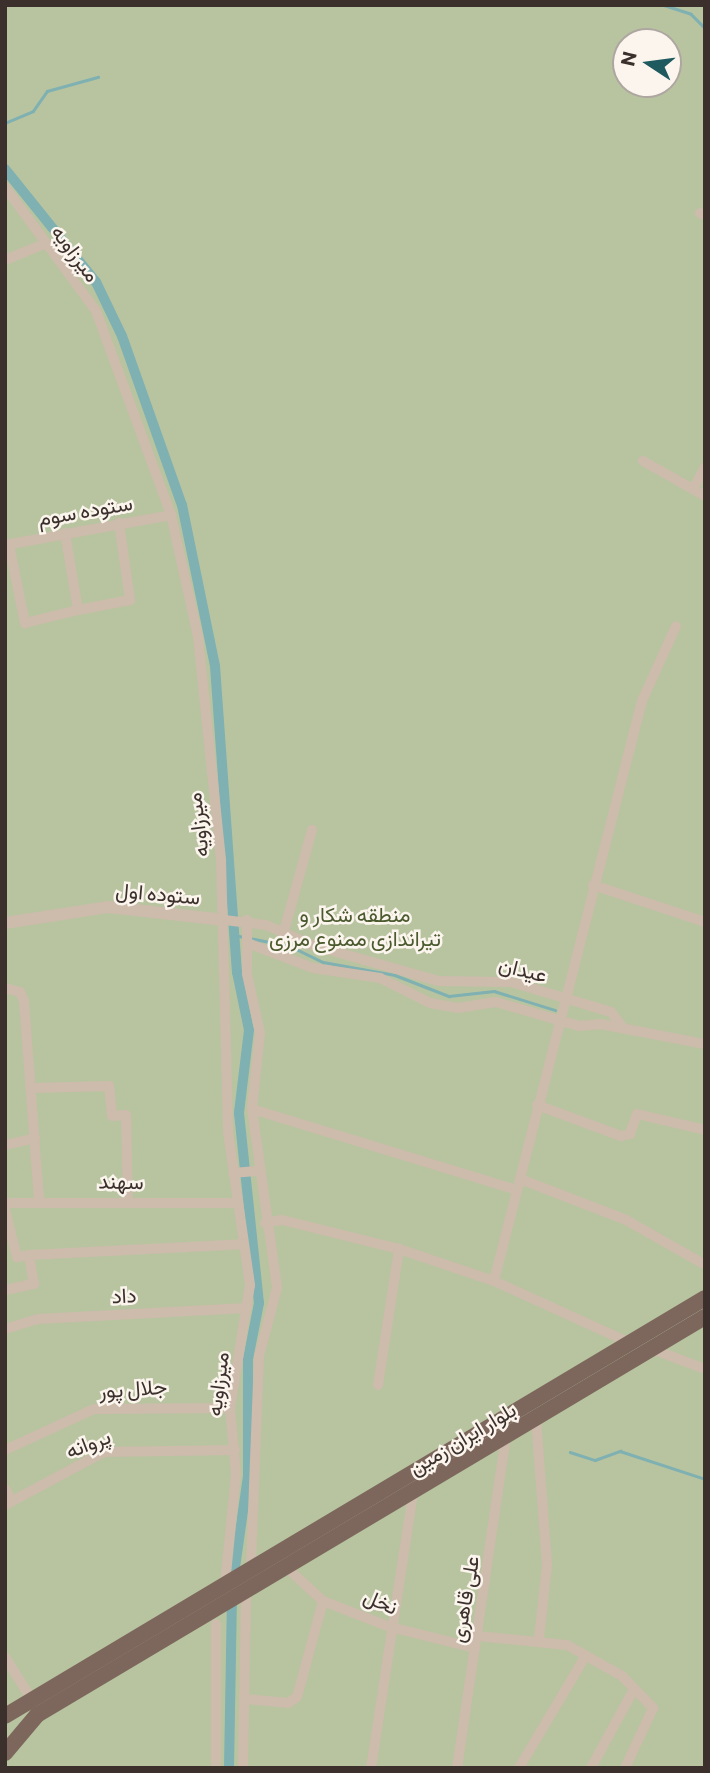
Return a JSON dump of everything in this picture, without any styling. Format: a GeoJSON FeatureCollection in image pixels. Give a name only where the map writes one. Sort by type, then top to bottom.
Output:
{"type":"FeatureCollection","features":[{"type":"Feature","properties":{"kind":"main road","name":"بلوار ایران زمین"},"geometry":{"type":"LineString","coordinates":[[225,1585],[705,1298]]}},
{"type":"Feature","properties":{"kind":"main road","name":"بلوار ایران زمین"},"geometry":{"type":"LineString","coordinates":[[8,1746],[37,1715],[705,1317]]}},
{"type":"Feature","properties":{"kind":"main road"},"geometry":{"type":"LineString","coordinates":[[5,1716],[225,1585]]}},
{"type":"Feature","properties":{"kind":"street","name":"میرزاویه"},"geometry":{"type":"LineString","coordinates":[[5,187],[44,244],[96,311],[171,515],[205,682],[227,920],[237,1203],[247,1308],[230,1408],[234,1450],[225,1585]]}},
{"type":"Feature","properties":{"kind":"street"},"geometry":{"type":"LineString","coordinates":[[5,260],[44,244]]}},
{"type":"Feature","properties":{"kind":"street"},"geometry":{"type":"LineString","coordinates":[[643,461],[705,496]]}},
{"type":"Feature","properties":{"kind":"street"},"geometry":{"type":"LineString","coordinates":[[693,489],[705,467]]}},
{"type":"Feature","properties":{"kind":"street","name":"ستوده سوم"},"geometry":{"type":"LineString","coordinates":[[7,545],[171,515]]}},
{"type":"Feature","properties":{"kind":"street"},"geometry":{"type":"LineString","coordinates":[[7,545],[25,623],[130,600],[118,523]]}},
{"type":"Feature","properties":{"kind":"street"},"geometry":{"type":"LineString","coordinates":[[65,533],[78,610]]}},
{"type":"Feature","properties":{"kind":"street"},"geometry":{"type":"LineString","coordinates":[[494,1281],[642,701],[676,626]]}},
{"type":"Feature","properties":{"kind":"street"},"geometry":{"type":"LineString","coordinates":[[284,931],[312,830]]}},
{"type":"Feature","properties":{"kind":"street"},"geometry":{"type":"LineString","coordinates":[[593,886],[705,922]]}},
{"type":"Feature","properties":{"kind":"street","name":"ستوده اول"},"geometry":{"type":"LineString","coordinates":[[5,923],[108,907],[227,920]]}},
{"type":"Feature","properties":{"kind":"street","name":"عیدان"},"geometry":{"type":"LineString","coordinates":[[227,920],[245,920],[284,931],[439,981],[491,979],[611,1012],[623,1028]]}},
{"type":"Feature","properties":{"kind":"street"},"geometry":{"type":"LineString","coordinates":[[245,920],[250,938],[247,974],[260,1033],[252,1109],[256,1171],[277,1287],[259,1356],[248,1571]]}},
{"type":"Feature","properties":{"kind":"street","name":"عیدان"},"geometry":{"type":"LineString","coordinates":[[250,938],[313,968],[380,978],[430,1003],[458,1008],[496,1002],[558,1022],[623,1028],[705,1044]]}},
{"type":"Feature","properties":{"kind":"street"},"geometry":{"type":"LineString","coordinates":[[5,988],[20,992],[24,1001],[39,1199]]}},
{"type":"Feature","properties":{"kind":"street"},"geometry":{"type":"LineString","coordinates":[[32,1088],[109,1086],[111,1116],[126,1115],[128,1200]]}},
{"type":"Feature","properties":{"kind":"street"},"geometry":{"type":"LineString","coordinates":[[537,1105],[621,1136],[630,1133],[637,1114],[705,1130]]}},
{"type":"Feature","properties":{"kind":"street"},"geometry":{"type":"LineString","coordinates":[[252,1109],[519,1185],[626,1220],[702,1263]]}},
{"type":"Feature","properties":{"kind":"street"},"geometry":{"type":"LineString","coordinates":[[5,1146],[35,1138]]}},
{"type":"Feature","properties":{"kind":"street"},"geometry":{"type":"LineString","coordinates":[[237,1173],[256,1171]]}},
{"type":"Feature","properties":{"kind":"street","name":"سهند"},"geometry":{"type":"LineString","coordinates":[[5,1203],[39,1199],[237,1203]]}},
{"type":"Feature","properties":{"kind":"street"},"geometry":{"type":"LineString","coordinates":[[5,1210],[17,1257],[243,1244]]}},
{"type":"Feature","properties":{"kind":"street"},"geometry":{"type":"LineString","coordinates":[[265,1223],[282,1220],[399,1249],[494,1281],[630,1343]]}},
{"type":"Feature","properties":{"kind":"street"},"geometry":{"type":"LineString","coordinates":[[378,1385],[399,1249]]}},
{"type":"Feature","properties":{"kind":"street"},"geometry":{"type":"LineString","coordinates":[[5,1290],[34,1284],[29,1255]]}},
{"type":"Feature","properties":{"kind":"street","name":"داد"},"geometry":{"type":"LineString","coordinates":[[5,1329],[38,1319],[247,1308]]}},
{"type":"Feature","properties":{"kind":"street"},"geometry":{"type":"LineString","coordinates":[[652,1349],[705,1369]]}},
{"type":"Feature","properties":{"kind":"street","name":"جلال پور"},"geometry":{"type":"LineString","coordinates":[[5,1450],[94,1409],[230,1408]]}},
{"type":"Feature","properties":{"kind":"street"},"geometry":{"type":"LineString","coordinates":[[536,1418],[547,1565],[539,1639]]}},
{"type":"Feature","properties":{"kind":"street","name":"علی قاهری"},"geometry":{"type":"LineString","coordinates":[[457,1768],[506,1436]]}},
{"type":"Feature","properties":{"kind":"street","name":"پروانه"},"geometry":{"type":"LineString","coordinates":[[9,1503],[104,1452],[234,1450]]}},
{"type":"Feature","properties":{"kind":"street"},"geometry":{"type":"LineString","coordinates":[[5,1489],[9,1503]]}},
{"type":"Feature","properties":{"kind":"street"},"geometry":{"type":"LineString","coordinates":[[370,1768],[413,1492]]}},
{"type":"Feature","properties":{"kind":"street","name":"نخل"},"geometry":{"type":"LineString","coordinates":[[285,1566],[323,1601],[390,1627],[474,1648]]}},
{"type":"Feature","properties":{"kind":"street"},"geometry":{"type":"LineString","coordinates":[[243,1768],[246,1699],[244,1593]]}},
{"type":"Feature","properties":{"kind":"street"},"geometry":{"type":"LineString","coordinates":[[246,1699],[288,1703],[297,1697],[323,1601]]}},
{"type":"Feature","properties":{"kind":"street"},"geometry":{"type":"LineString","coordinates":[[216,1624],[216,1768]]}},
{"type":"Feature","properties":{"kind":"street"},"geometry":{"type":"LineString","coordinates":[[477,1636],[539,1639],[606,1663],[653,1708],[625,1768]]}},
{"type":"Feature","properties":{"kind":"street"},"geometry":{"type":"LineString","coordinates":[[5,1657],[32,1700]]}},
{"type":"Feature","properties":{"kind":"street"},"geometry":{"type":"LineString","coordinates":[[519,1768],[585,1657]]}},
{"type":"Feature","properties":{"kind":"street"},"geometry":{"type":"LineString","coordinates":[[591,1768],[633,1691]]}},
{"type":"Feature","properties":{"kind":"green space","name":"منطقه شکار و تیراندازی ممنوع مرزی"},"geometry":{"type":"Polygon","coordinates":[[[5,5],[705,5],[705,1768],[5,1768],[5,5]]]}},
{"type":"Feature","properties":{"kind":"waterway"},"geometry":{"type":"LineString","coordinates":[[664,5],[691,14],[705,28]]}},
{"type":"Feature","properties":{"kind":"waterway"},"geometry":{"type":"LineString","coordinates":[[5,123],[33,111],[47,91],[98,77]]}},
{"type":"Feature","properties":{"kind":"waterway"},"geometry":{"type":"LineString","coordinates":[[5,169],[96,282],[122,336],[182,505],[215,666],[237,972],[249,1030],[239,1113],[259,1303],[248,1359],[248,1476],[233,1582]]}},
{"type":"Feature","properties":{"kind":"waterway"},"geometry":{"type":"LineString","coordinates":[[239,936],[290,946],[323,962],[395,975],[449,996],[494,991],[555,1010]]}},
{"type":"Feature","properties":{"kind":"waterway"},"geometry":{"type":"LineString","coordinates":[[570,1452],[595,1460],[620,1451],[705,1479]]}},
{"type":"Feature","properties":{"kind":"waterway"},"geometry":{"type":"LineString","coordinates":[[229,1768],[232,1597]]}}]}
